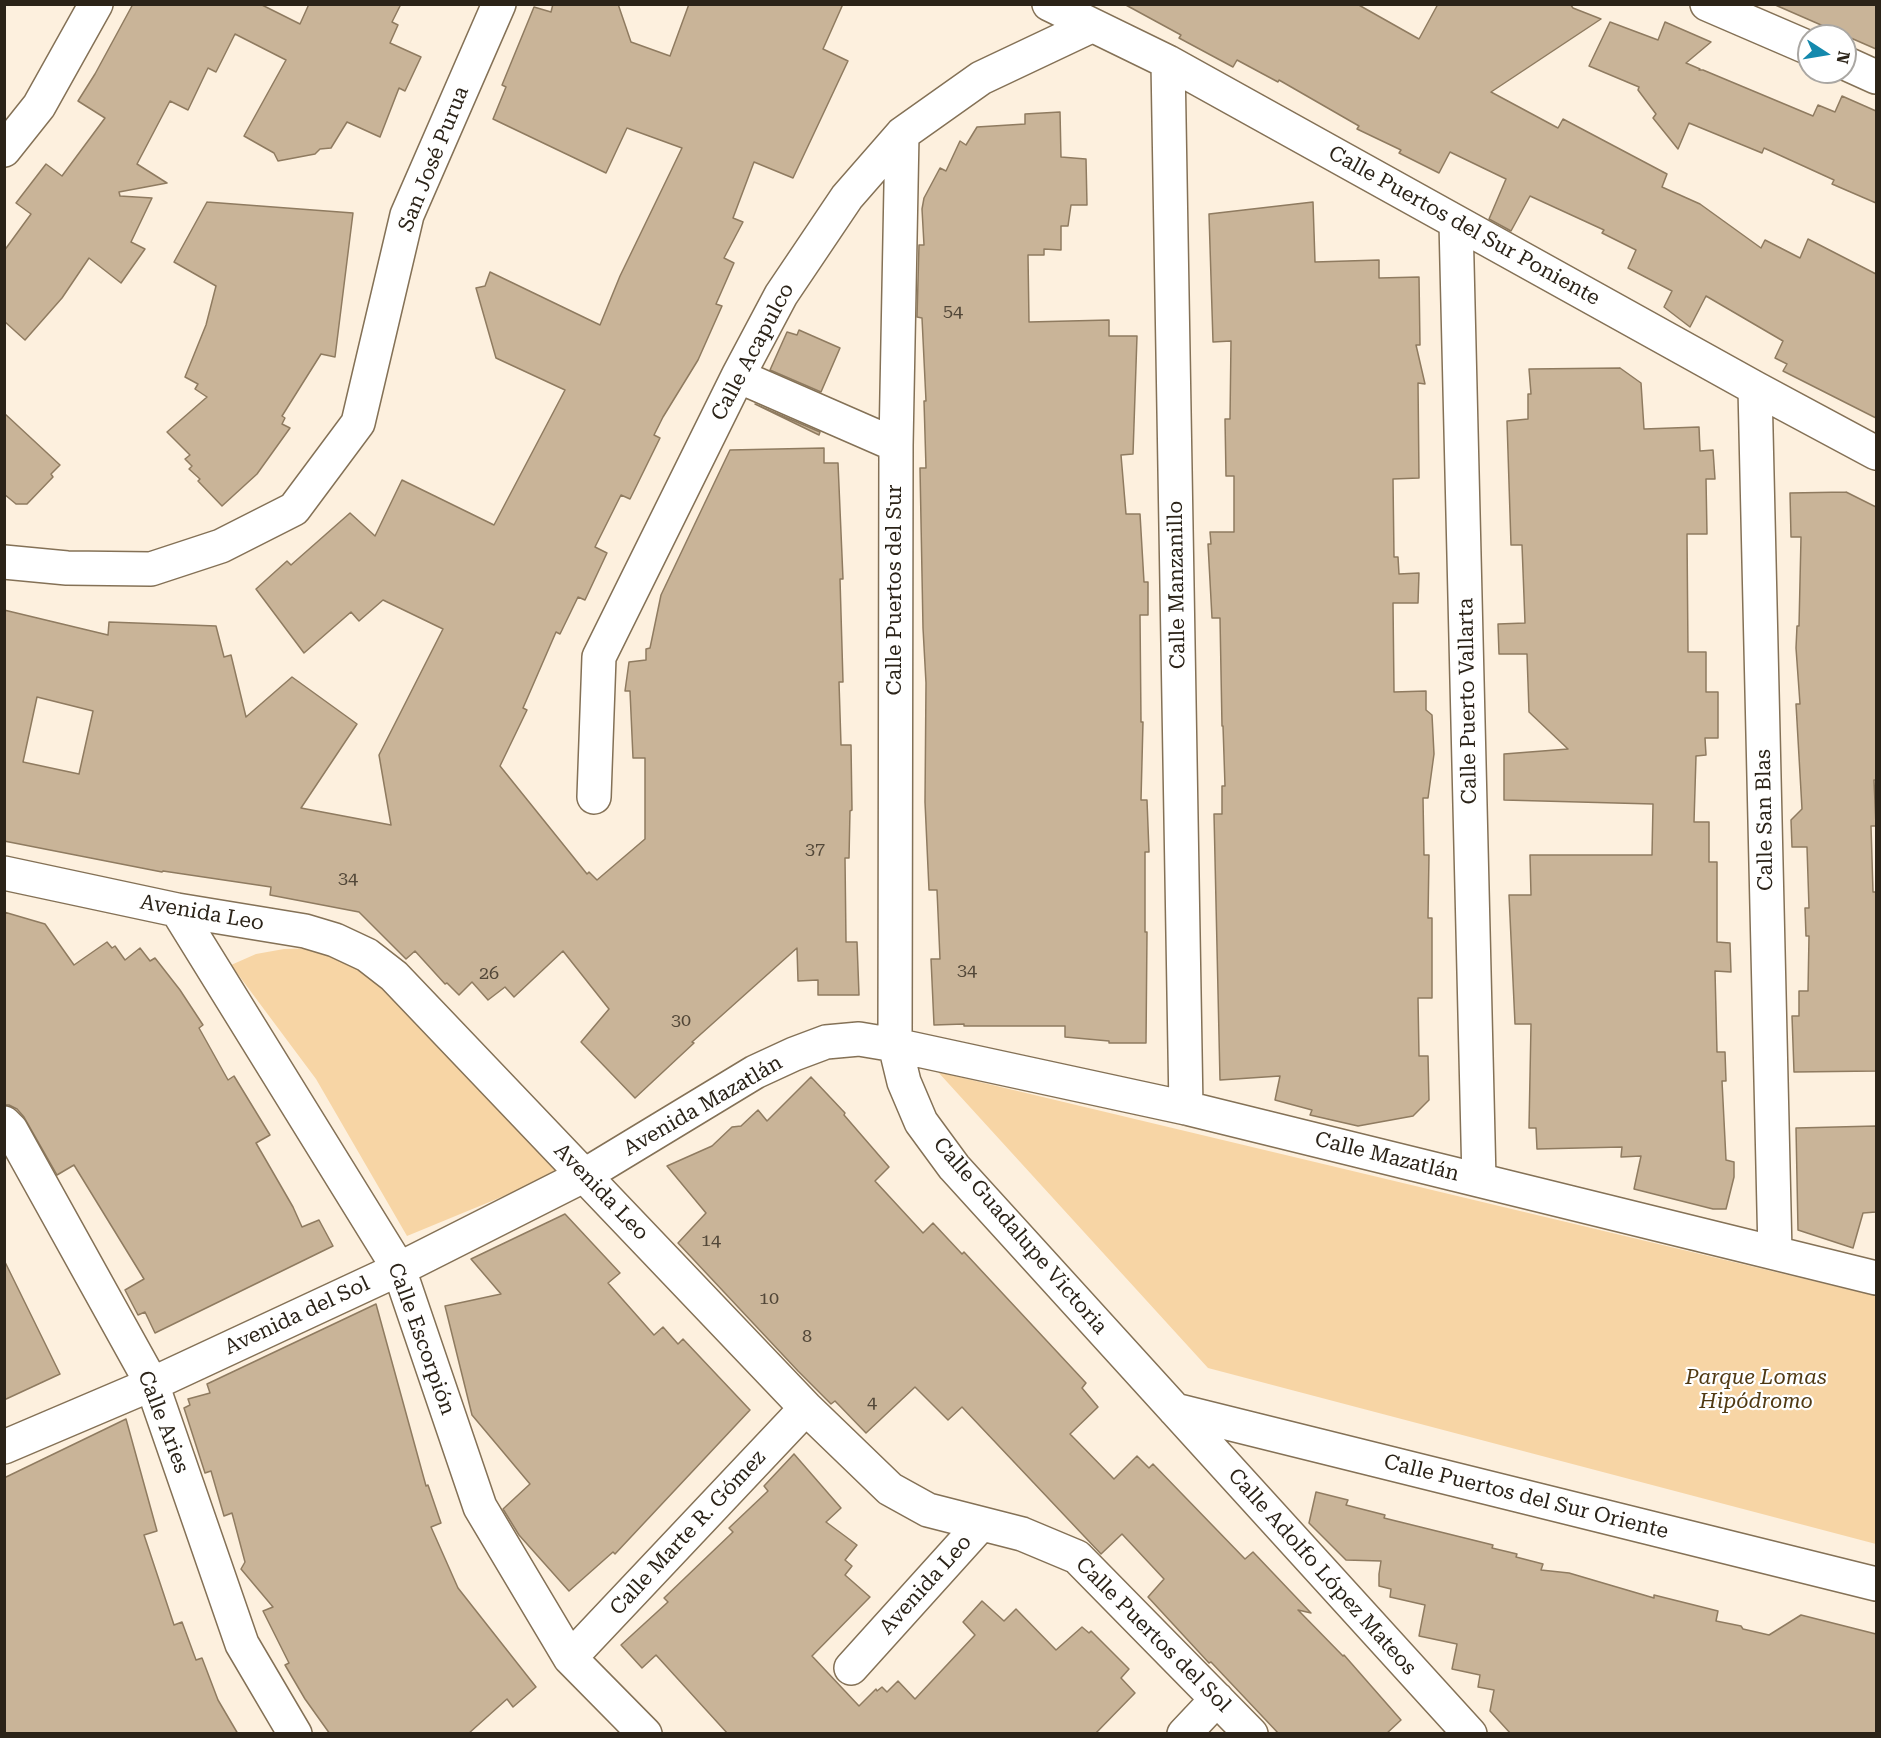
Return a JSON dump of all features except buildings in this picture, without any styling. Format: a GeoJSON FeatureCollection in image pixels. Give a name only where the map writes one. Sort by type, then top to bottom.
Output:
{"type":"FeatureCollection","features":[{"type":"Feature","properties":{"kind":"street"},"geometry":{"type":"LineString","coordinates":[[4,150],[39,106],[96,4]]}},
{"type":"Feature","properties":{"kind":"street","name":"San José Purua"},"geometry":{"type":"LineString","coordinates":[[4,561],[67,568],[151,569],[221,546],[294,509],[358,423],[407,215],[499,4]]}},
{"type":"Feature","properties":{"kind":"street","name":"Calle Puertos del Sur Poniente"},"geometry":{"type":"LineString","coordinates":[[1049,4],[1168,62],[1876,453]]}},
{"type":"Feature","properties":{"kind":"street"},"geometry":{"type":"LineString","coordinates":[[1707,4],[1797,43]]}},
{"type":"Feature","properties":{"kind":"street","name":"Calle Acapulco"},"geometry":{"type":"LineString","coordinates":[[594,797],[599,657],[738,376],[781,295],[847,197],[902,134],[981,78],[1091,26]]}},
{"type":"Feature","properties":{"kind":"street","name":"Calle Manzanillo"},"geometry":{"type":"LineString","coordinates":[[1168,62],[1186,1108]]}},
{"type":"Feature","properties":{"kind":"street"},"geometry":{"type":"LineString","coordinates":[[1857,68],[1876,77]]}},
{"type":"Feature","properties":{"kind":"street","name":"Calle Puertos del Sur"},"geometry":{"type":"LineString","coordinates":[[895,1045],[896,445],[902,134]]}},
{"type":"Feature","properties":{"kind":"street","name":"Calle Puerto Vallarta"},"geometry":{"type":"LineString","coordinates":[[1456,222],[1479,1180]]}},
{"type":"Feature","properties":{"kind":"street"},"geometry":{"type":"LineString","coordinates":[[738,376],[896,445]]}},
{"type":"Feature","properties":{"kind":"street","name":"Calle San Blas"},"geometry":{"type":"LineString","coordinates":[[1755,388],[1775,1253]]}},
{"type":"Feature","properties":{"kind":"street","name":"Avenida Leo"},"geometry":{"type":"LineString","coordinates":[[4,873],[177,910],[304,931],[335,940],[367,955],[394,976],[806,1408],[890,1489],[928,1510],[981,1524],[850,1668]]}},
{"type":"Feature","properties":{"kind":"street","name":"Calle Escorpión"},"geometry":{"type":"LineString","coordinates":[[177,910],[399,1269],[480,1507],[570,1658],[645,1734]]}},
{"type":"Feature","properties":{"kind":"street","name":"Avenida Mazatlán"},"geometry":{"type":"LineString","coordinates":[[585,1175],[755,1072],[794,1054],[826,1042],[859,1039],[895,1045]]}},
{"type":"Feature","properties":{"kind":"street","name":"Calle Mazatlán"},"geometry":{"type":"LineString","coordinates":[[895,1045],[1186,1108],[1876,1278]]}},
{"type":"Feature","properties":{"kind":"street","name":"Calle Guadalupe Victoria"},"geometry":{"type":"LineString","coordinates":[[895,1045],[904,1082],[921,1122],[954,1167],[1175,1410]]}},
{"type":"Feature","properties":{"kind":"street","name":"Calle Aries"},"geometry":{"type":"LineString","coordinates":[[4,1123],[11,1130],[152,1384],[242,1644],[295,1734]]}},
{"type":"Feature","properties":{"kind":"street","name":"Avenida del Sol"},"geometry":{"type":"LineString","coordinates":[[4,1447],[152,1384],[399,1269],[585,1175]]}},
{"type":"Feature","properties":{"kind":"street","name":"Calle Marte R. Gómez"},"geometry":{"type":"LineString","coordinates":[[570,1658],[806,1408]]}},
{"type":"Feature","properties":{"kind":"street","name":"Calle Puertos del Sur Oriente"},"geometry":{"type":"LineString","coordinates":[[1175,1410],[1876,1584]]}},
{"type":"Feature","properties":{"kind":"street","name":"Calle Adolfo López Mateos"},"geometry":{"type":"LineString","coordinates":[[1175,1410],[1470,1734]]}},
{"type":"Feature","properties":{"kind":"street","name":"Calle Puertos del Sol"},"geometry":{"type":"LineString","coordinates":[[981,1524],[1022,1534],[1077,1557],[1251,1734]]}},
{"type":"Feature","properties":{"kind":"street"},"geometry":{"type":"LineString","coordinates":[[1184,1734],[1217,1699]]}},
{"type":"Feature","properties":{"kind":"green space"},"geometry":{"type":"Polygon","coordinates":[[[318,948],[380,976],[567,1170],[407,1236],[316,1079],[231,965],[256,954],[284,949],[318,948]]]}},
{"type":"Feature","properties":{"kind":"green space","name":"Parque Lomas Hipódromo"},"geometry":{"type":"Polygon","coordinates":[[[938,1072],[1876,1296],[1876,1544],[1208,1368],[938,1072]]]}}]}
